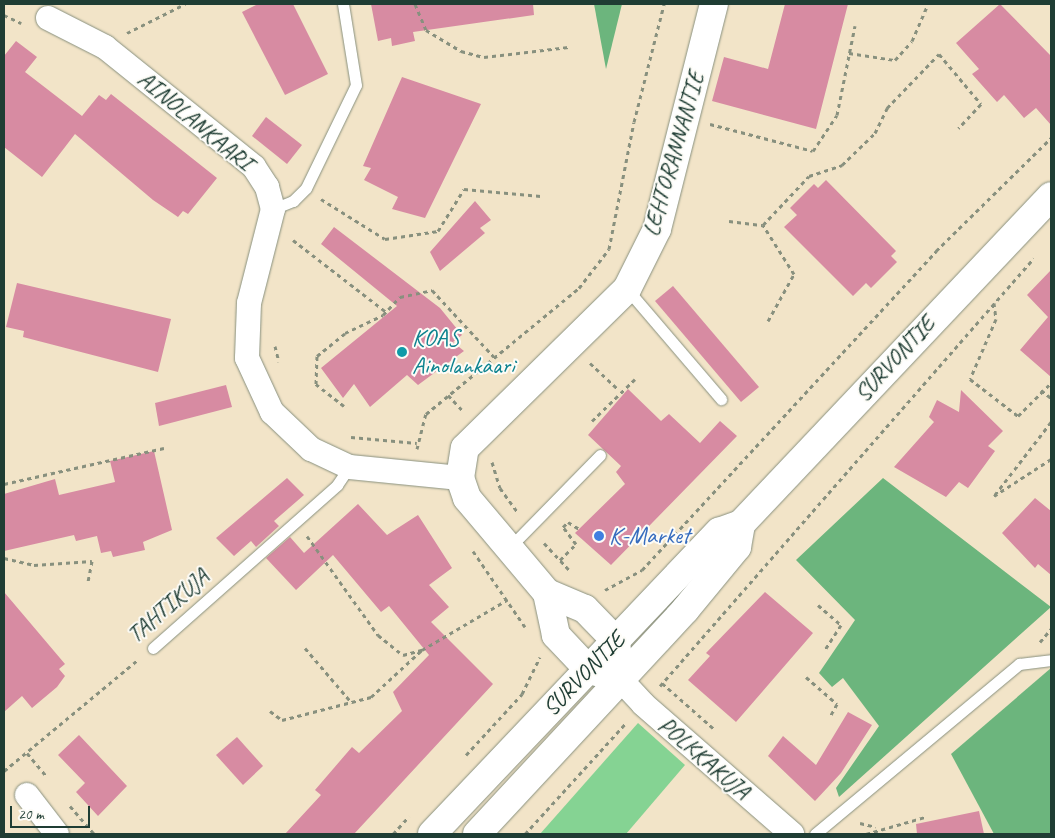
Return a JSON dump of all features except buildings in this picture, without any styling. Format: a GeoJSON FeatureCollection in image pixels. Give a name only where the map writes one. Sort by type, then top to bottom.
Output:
{"type":"FeatureCollection","features":[{"type":"Feature","properties":{"kind":"main road","name":"LEHTORANNANTIE"},"geometry":{"type":"LineString","coordinates":[[460,478],[465,448],[480,429],[627,288],[657,229],[714,4]]}},
{"type":"Feature","properties":{"kind":"main road","name":"SURVONTIE"},"geometry":{"type":"LineString","coordinates":[[432,834],[719,532],[741,524],[1051,196]]}},
{"type":"Feature","properties":{"kind":"main road"},"geometry":{"type":"LineString","coordinates":[[460,478],[466,498],[547,593],[585,609],[616,641],[620,679],[588,669],[556,635],[547,593]]}},
{"type":"Feature","properties":{"kind":"main road","name":"SURVONTIE"},"geometry":{"type":"LineString","coordinates":[[477,834],[620,679],[737,547],[741,524]]}},
{"type":"Feature","properties":{"kind":"street","name":"AINOLANKAARI"},"geometry":{"type":"LineString","coordinates":[[48,18],[104,46],[254,167],[283,205]]}},
{"type":"Feature","properties":{"kind":"street"},"geometry":{"type":"LineString","coordinates":[[283,205],[249,303],[247,358],[272,412],[311,449],[349,467],[460,478]]}},
{"type":"Feature","properties":{"kind":"street","name":"POLKKAKUJA"},"geometry":{"type":"LineString","coordinates":[[620,679],[643,704],[792,834]]}},
{"type":"Feature","properties":{"kind":"street"},"geometry":{"type":"LineString","coordinates":[[27,795],[57,834]]}},
{"type":"Feature","properties":{"kind":"lane"},"geometry":{"type":"LineString","coordinates":[[283,205],[306,188],[356,85],[343,4]]}},
{"type":"Feature","properties":{"kind":"lane"},"geometry":{"type":"LineString","coordinates":[[627,288],[722,399]]}},
{"type":"Feature","properties":{"kind":"lane"},"geometry":{"type":"LineString","coordinates":[[509,548],[600,455]]}},
{"type":"Feature","properties":{"kind":"lane","name":"TAHTIKUJA"},"geometry":{"type":"LineString","coordinates":[[153,648],[338,485],[349,467]]}},
{"type":"Feature","properties":{"kind":"lane"},"geometry":{"type":"LineString","coordinates":[[816,834],[1019,664],[1051,660]]}},
{"type":"Feature","properties":{"kind":"path"},"geometry":{"type":"LineString","coordinates":[[104,46],[185,4]]}},
{"type":"Feature","properties":{"kind":"path"},"geometry":{"type":"LineString","coordinates":[[415,4],[426,30],[461,50],[484,57],[568,46]]}},
{"type":"Feature","properties":{"kind":"path"},"geometry":{"type":"LineString","coordinates":[[850,53],[895,60],[912,41],[928,4]]}},
{"type":"Feature","properties":{"kind":"path"},"geometry":{"type":"LineString","coordinates":[[4,15],[21,23]]}},
{"type":"Feature","properties":{"kind":"path"},"geometry":{"type":"LineString","coordinates":[[702,122],[813,151],[837,115],[855,26]]}},
{"type":"Feature","properties":{"kind":"path"},"geometry":{"type":"LineString","coordinates":[[763,225],[809,176],[842,165],[868,140],[887,108],[938,54],[981,104],[960,128]]}},
{"type":"Feature","properties":{"kind":"path"},"geometry":{"type":"LineString","coordinates":[[585,609],[605,589],[642,570],[936,251],[1051,138]]}},
{"type":"Feature","properties":{"kind":"path"},"geometry":{"type":"LineString","coordinates":[[306,188],[385,239],[438,231],[464,189],[541,196]]}},
{"type":"Feature","properties":{"kind":"path"},"geometry":{"type":"LineString","coordinates":[[283,205],[293,240],[291,249]]}},
{"type":"Feature","properties":{"kind":"path"},"geometry":{"type":"LineString","coordinates":[[730,221],[763,225]]}},
{"type":"Feature","properties":{"kind":"path"},"geometry":{"type":"LineString","coordinates":[[763,225],[794,274],[768,321]]}},
{"type":"Feature","properties":{"kind":"path"},"geometry":{"type":"LineString","coordinates":[[293,240],[386,312]]}},
{"type":"Feature","properties":{"kind":"path"},"geometry":{"type":"LineString","coordinates":[[525,834],[643,704],[1038,253]]}},
{"type":"Feature","properties":{"kind":"path"},"geometry":{"type":"LineString","coordinates":[[344,406],[316,384],[317,356],[345,333],[386,312],[400,298],[432,290],[494,357]]}},
{"type":"Feature","properties":{"kind":"path"},"geometry":{"type":"LineString","coordinates":[[994,302],[996,319],[970,379],[1018,416],[1041,390],[1051,383]]}},
{"type":"Feature","properties":{"kind":"path"},"geometry":{"type":"LineString","coordinates":[[275,342],[283,372]]}},
{"type":"Feature","properties":{"kind":"path"},"geometry":{"type":"LineString","coordinates":[[584,357],[619,390]]}},
{"type":"Feature","properties":{"kind":"path"},"geometry":{"type":"LineString","coordinates":[[592,420],[619,390],[634,379]]}},
{"type":"Feature","properties":{"kind":"path"},"geometry":{"type":"LineString","coordinates":[[1041,390],[1051,398]]}},
{"type":"Feature","properties":{"kind":"path"},"geometry":{"type":"LineString","coordinates":[[1051,422],[994,496],[1051,458]]}},
{"type":"Feature","properties":{"kind":"path"},"geometry":{"type":"LineString","coordinates":[[344,434],[359,440],[417,443]]}},
{"type":"Feature","properties":{"kind":"path"},"geometry":{"type":"LineString","coordinates":[[4,484],[164,448]]}},
{"type":"Feature","properties":{"kind":"path"},"geometry":{"type":"LineString","coordinates":[[298,520],[378,635],[403,655],[422,650],[507,600]]}},
{"type":"Feature","properties":{"kind":"path"},"geometry":{"type":"LineString","coordinates":[[560,560],[576,544],[563,527],[568,522],[579,529]]}},
{"type":"Feature","properties":{"kind":"path"},"geometry":{"type":"LineString","coordinates":[[4,558],[34,565],[92,561],[88,582]]}},
{"type":"Feature","properties":{"kind":"path"},"geometry":{"type":"LineString","coordinates":[[818,605],[841,625],[825,650]]}},
{"type":"Feature","properties":{"kind":"path"},"geometry":{"type":"LineString","coordinates":[[464,757],[522,694],[542,652],[556,635]]}},
{"type":"Feature","properties":{"kind":"path","name":"TAHTIKUJA"},"geometry":{"type":"LineString","coordinates":[[5,770],[153,648]]}},
{"type":"Feature","properties":{"kind":"path"},"geometry":{"type":"LineString","coordinates":[[305,648],[352,703]]}},
{"type":"Feature","properties":{"kind":"path"},"geometry":{"type":"LineString","coordinates":[[270,710],[282,720],[371,697],[397,678],[422,650]]}},
{"type":"Feature","properties":{"kind":"path"},"geometry":{"type":"LineString","coordinates":[[806,677],[837,704],[831,715]]}},
{"type":"Feature","properties":{"kind":"path"},"geometry":{"type":"LineString","coordinates":[[393,834],[412,813]]}},
{"type":"Feature","properties":{"kind":"path"},"geometry":{"type":"LineString","coordinates":[[866,834],[925,816]]}},
{"type":"Feature","properties":{"kind":"green space"},"geometry":{"type":"Polygon","coordinates":[[[594,4],[622,4],[606,69],[594,4]]]}},
{"type":"Feature","properties":{"kind":"green space"},"geometry":{"type":"Polygon","coordinates":[[[883,478],[1051,607],[839,797],[836,788],[879,726],[843,678],[832,687],[819,673],[855,620],[796,560],[883,478]]]}},
{"type":"Feature","properties":{"kind":"green space"},"geometry":{"type":"Polygon","coordinates":[[[1051,668],[1051,834],[994,834],[951,754],[1051,668]]]}},
{"type":"Feature","properties":{"kind":"green space"},"geometry":{"type":"Polygon","coordinates":[[[638,723],[685,765],[626,834],[540,834],[638,723]]]}},
{"type":"Feature","properties":{"kind":"place","name":"KOAS Ainolankaari"},"geometry":{"type":"Point","coordinates":[402,352]}},
{"type":"Feature","properties":{"kind":"place","name":"K-Market"},"geometry":{"type":"Point","coordinates":[599,536]}}]}
